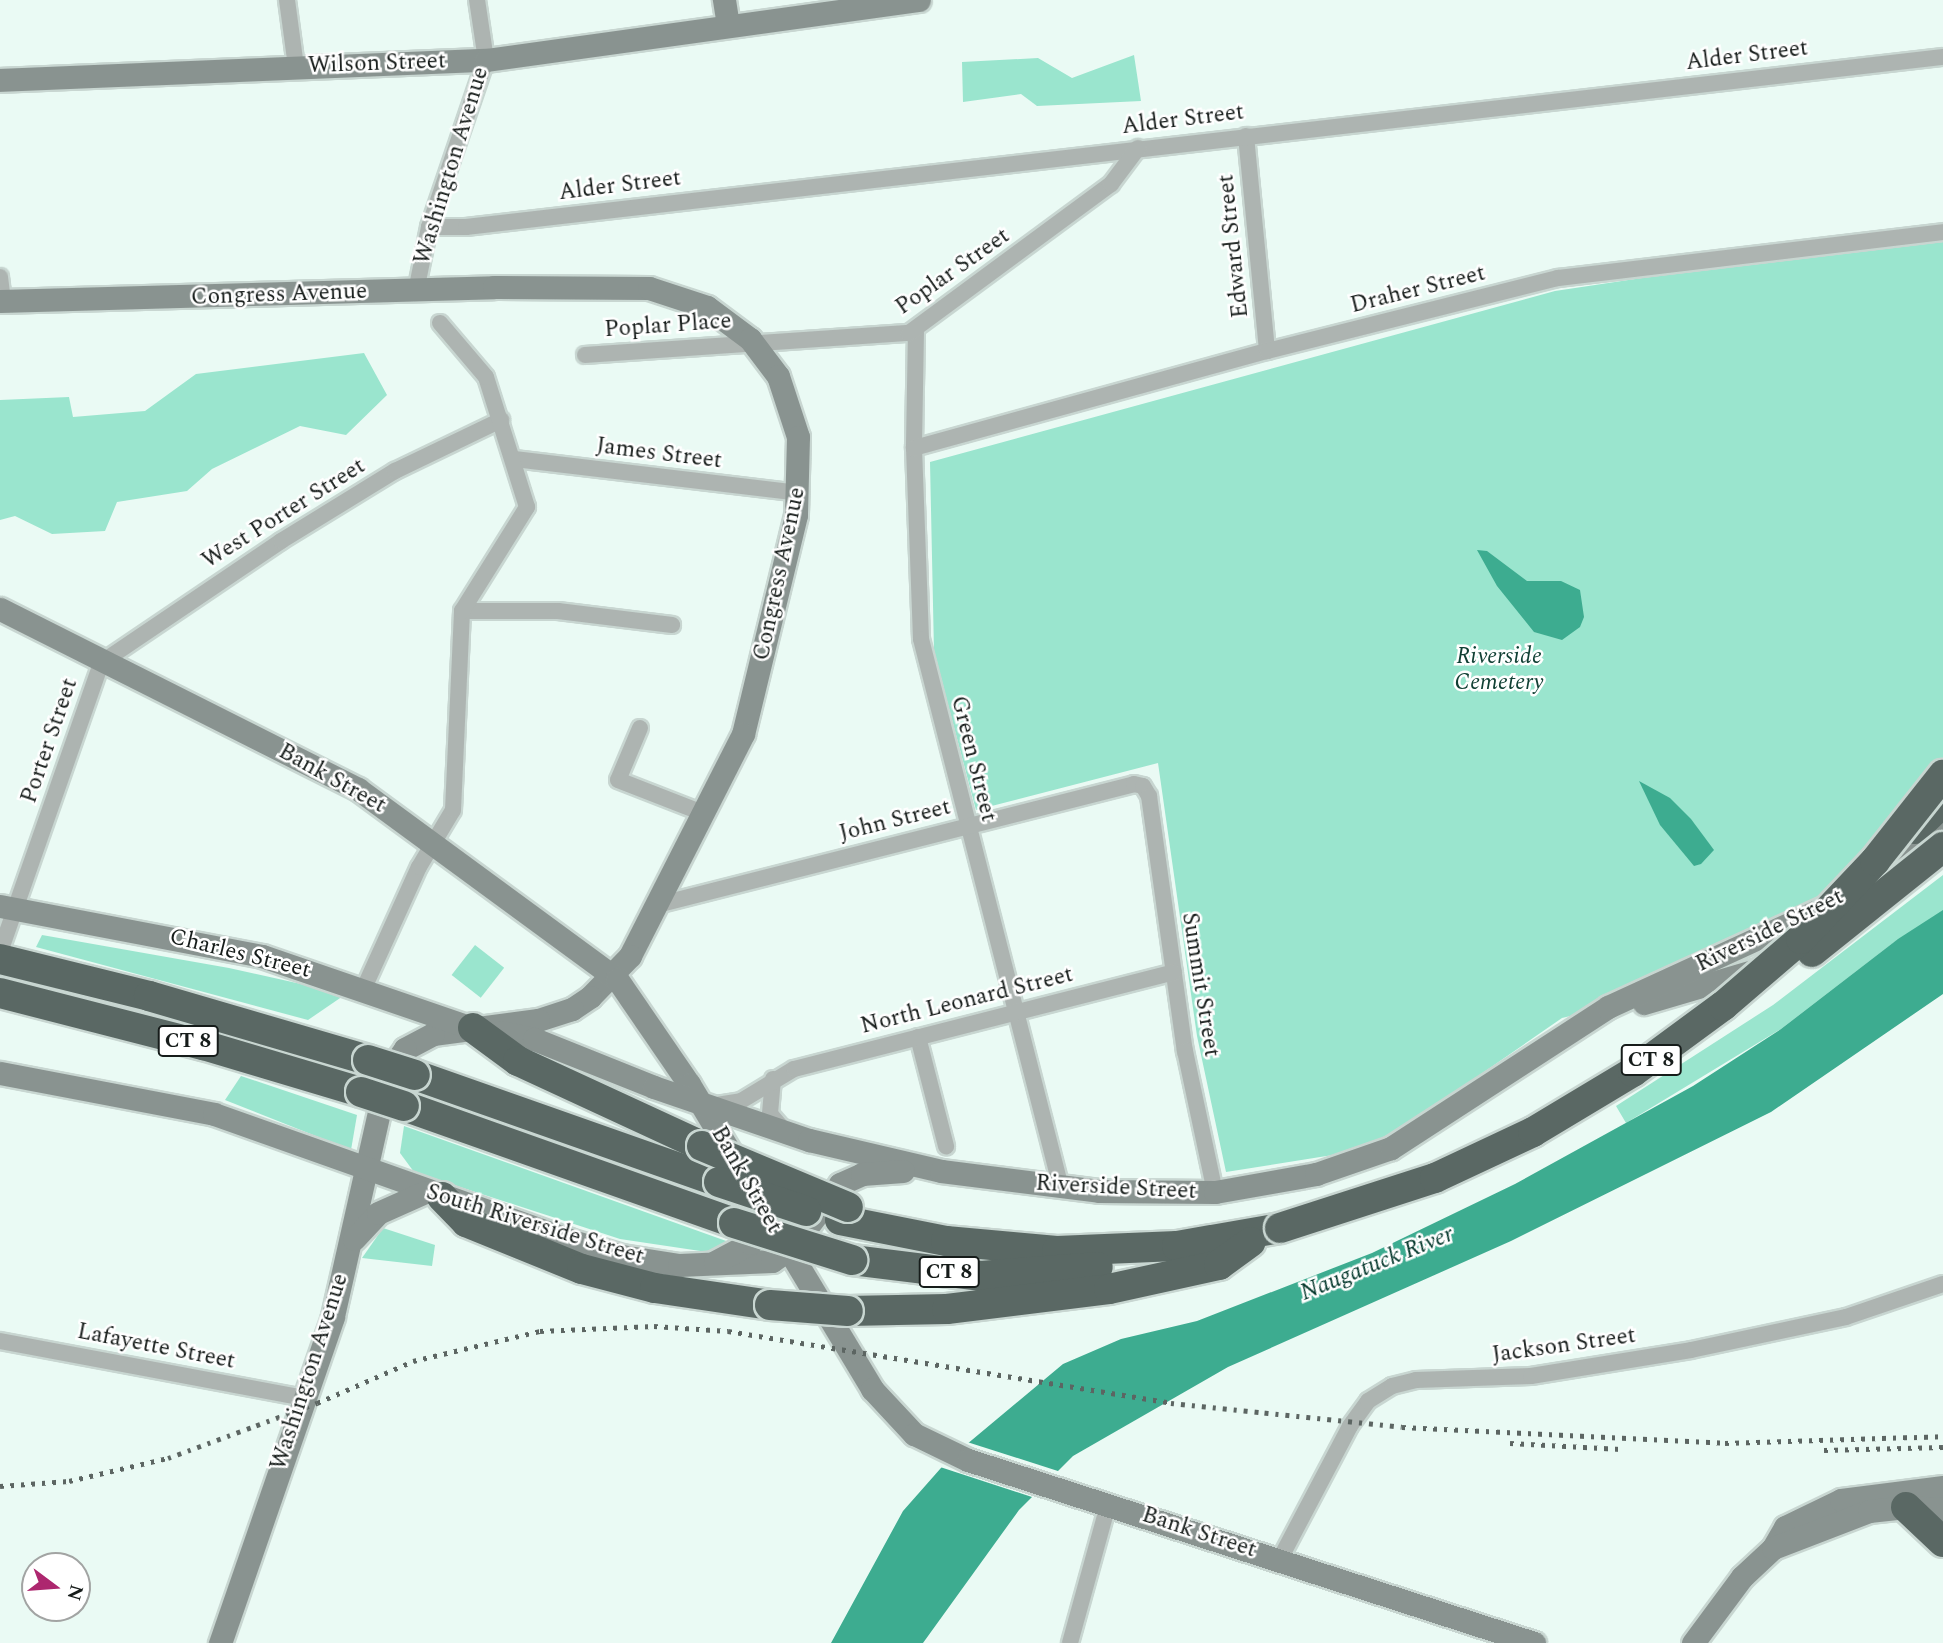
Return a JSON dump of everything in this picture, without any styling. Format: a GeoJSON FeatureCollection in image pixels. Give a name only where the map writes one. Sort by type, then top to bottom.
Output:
{"type":"FeatureCollection","features":[{"type":"Feature","properties":{"kind":"highway","name":"CT 8"},"geometry":{"type":"LineString","coordinates":[[8,958],[368,1060],[719,1182],[835,1213],[984,1246],[1057,1251],[1131,1250],[1280,1228],[1435,1178],[1533,1132],[1643,1066],[1763,972],[1838,902],[1943,775]]}},
{"type":"Feature","properties":{"kind":"highway","name":"CT 8"},"geometry":{"type":"LineString","coordinates":[[6,995],[191,1042],[361,1092],[734,1223],[852,1260],[981,1276],[1048,1273],[1251,1242],[1364,1210],[1446,1179],[1628,1080],[1771,982],[1929,825],[1943,794]]}},
{"type":"Feature","properties":{"kind":"highway"},"geometry":{"type":"LineString","coordinates":[[1929,825],[1943,802]]}},
{"type":"Feature","properties":{"kind":"highway"},"geometry":{"type":"LineString","coordinates":[[1771,982],[1943,847]]}},
{"type":"Feature","properties":{"kind":"highway"},"geometry":{"type":"LineString","coordinates":[[1533,1132],[1688,1047],[1815,957],[1943,856]]}},
{"type":"Feature","properties":{"kind":"highway"},"geometry":{"type":"LineString","coordinates":[[473,1028],[518,1061],[702,1146],[835,1213]]}},
{"type":"Feature","properties":{"kind":"highway"},"geometry":{"type":"LineString","coordinates":[[433,1195],[466,1222],[582,1269],[655,1288],[838,1314],[947,1309],[1109,1289],[1219,1265],[1251,1242]]}},
{"type":"Feature","properties":{"kind":"highway"},"geometry":{"type":"LineString","coordinates":[[1906,1507],[1943,1542]]}},
{"type":"Feature","properties":{"kind":"street"},"geometry":{"type":"LineString","coordinates":[[287,0],[296,67]]}},
{"type":"Feature","properties":{"kind":"street","name":"Washington Avenue"},"geometry":{"type":"LineString","coordinates":[[416,291],[429,227],[486,60],[477,0]]}},
{"type":"Feature","properties":{"kind":"street"},"geometry":{"type":"LineString","coordinates":[[724,0],[728,24]]}},
{"type":"Feature","properties":{"kind":"street","name":"Wilson Street"},"geometry":{"type":"LineString","coordinates":[[0,80],[486,60],[728,24],[919,0]]}},
{"type":"Feature","properties":{"kind":"street","name":"Alder Street"},"geometry":{"type":"LineString","coordinates":[[429,227],[466,227],[1943,57]]}},
{"type":"Feature","properties":{"kind":"street","name":"Edward Street"},"geometry":{"type":"LineString","coordinates":[[1246,136],[1267,351]]}},
{"type":"Feature","properties":{"kind":"street","name":"Poplar Street"},"geometry":{"type":"LineString","coordinates":[[755,344],[916,330],[1111,184],[1138,148]]}},
{"type":"Feature","properties":{"kind":"street","name":"Draher Street"},"geometry":{"type":"LineString","coordinates":[[914,449],[1267,351],[1558,278],[1943,232]]}},
{"type":"Feature","properties":{"kind":"street"},"geometry":{"type":"LineString","coordinates":[[0,277],[2,301]]}},
{"type":"Feature","properties":{"kind":"street","name":"Congress Avenue"},"geometry":{"type":"LineString","coordinates":[[2,301],[649,288],[707,307],[755,344],[778,376],[793,412],[800,449],[799,494],[749,715],[705,814],[631,956],[590,997],[560,1014],[473,1028]]}},
{"type":"Feature","properties":{"kind":"street"},"geometry":{"type":"LineString","coordinates":[[364,988],[419,867],[449,820],[456,796],[462,611],[526,511],[514,459],[481,369],[440,323]]}},
{"type":"Feature","properties":{"kind":"street","name":"Green Street"},"geometry":{"type":"LineString","coordinates":[[916,330],[914,449],[921,639],[965,827],[1061,1188]]}},
{"type":"Feature","properties":{"kind":"street","name":"Poplar Place"},"geometry":{"type":"LineString","coordinates":[[585,355],[755,344]]}},
{"type":"Feature","properties":{"kind":"street","name":"West Porter Street"},"geometry":{"type":"LineString","coordinates":[[101,663],[281,541],[395,471],[501,420]]}},
{"type":"Feature","properties":{"kind":"street","name":"James Street"},"geometry":{"type":"LineString","coordinates":[[514,459],[799,494]]}},
{"type":"Feature","properties":{"kind":"street","name":"Bank Street"},"geometry":{"type":"LineString","coordinates":[[0,609],[101,663],[348,783],[435,842],[613,975],[633,996],[707,1104],[787,1251],[838,1314],[892,1414],[914,1434],[948,1453],[1534,1643]]}},
{"type":"Feature","properties":{"kind":"street"},"geometry":{"type":"LineString","coordinates":[[462,611],[558,611],[672,625]]}},
{"type":"Feature","properties":{"kind":"street","name":"Porter Street"},"geometry":{"type":"LineString","coordinates":[[8,958],[8,907],[101,663]]}},
{"type":"Feature","properties":{"kind":"street"},"geometry":{"type":"LineString","coordinates":[[640,728],[618,780],[705,814]]}},
{"type":"Feature","properties":{"kind":"street","name":"John Street"},"geometry":{"type":"LineString","coordinates":[[657,905],[1134,784],[1143,786]]}},
{"type":"Feature","properties":{"kind":"street","name":"Summit Street"},"geometry":{"type":"LineString","coordinates":[[1143,786],[1215,1192]]}},
{"type":"Feature","properties":{"kind":"street","name":"Riverside Street"},"geometry":{"type":"LineString","coordinates":[[707,1104],[788,1133],[941,1171],[1061,1188],[1215,1192],[1316,1174],[1391,1148],[1585,1021],[1831,904],[1929,825]]}},
{"type":"Feature","properties":{"kind":"street","name":"Riverside Street"},"geometry":{"type":"LineString","coordinates":[[1585,1021],[1836,947],[1943,856]]}},
{"type":"Feature","properties":{"kind":"street","name":"Charles Street"},"geometry":{"type":"LineString","coordinates":[[8,907],[228,948],[364,988],[473,1028]]}},
{"type":"Feature","properties":{"kind":"street","name":"North Leonard Street"},"geometry":{"type":"LineString","coordinates":[[707,1104],[744,1100],[773,1079],[794,1069],[1174,972]]}},
{"type":"Feature","properties":{"kind":"street"},"geometry":{"type":"LineString","coordinates":[[473,1028],[534,1039],[707,1104]]}},
{"type":"Feature","properties":{"kind":"street","name":"Washington Avenue"},"geometry":{"type":"LineString","coordinates":[[220,1643],[333,1317],[384,1082],[394,1062],[425,1037],[473,1028]]}},
{"type":"Feature","properties":{"kind":"street"},"geometry":{"type":"LineString","coordinates":[[918,1037],[946,1146]]}},
{"type":"Feature","properties":{"kind":"street","name":"South Riverside Street"},"geometry":{"type":"LineString","coordinates":[[0,1073],[214,1114],[433,1195],[600,1250],[692,1266],[765,1263],[787,1251]]}},
{"type":"Feature","properties":{"kind":"street"},"geometry":{"type":"LineString","coordinates":[[773,1079],[770,1114],[788,1133]]}},
{"type":"Feature","properties":{"kind":"street","name":"Riverside Street"},"geometry":{"type":"LineString","coordinates":[[787,1251],[835,1213],[833,1190],[862,1174],[941,1171]]}},
{"type":"Feature","properties":{"kind":"street"},"geometry":{"type":"LineString","coordinates":[[348,1252],[360,1230],[378,1213],[433,1195]]}},
{"type":"Feature","properties":{"kind":"street"},"geometry":{"type":"LineString","coordinates":[[692,1266],[725,1259],[750,1243],[757,1230],[758,1201]]}},
{"type":"Feature","properties":{"kind":"street"},"geometry":{"type":"LineString","coordinates":[[835,1213],[814,1254],[838,1314]]}},
{"type":"Feature","properties":{"kind":"street","name":"Jackson Street"},"geometry":{"type":"LineString","coordinates":[[1280,1559],[1341,1440],[1368,1401],[1392,1386],[1416,1380],[1531,1376],[1691,1350],[1846,1317],[1943,1284]]}},
{"type":"Feature","properties":{"kind":"street","name":"Lafayette Street"},"geometry":{"type":"LineString","coordinates":[[0,1341],[304,1398]]}},
{"type":"Feature","properties":{"kind":"street"},"geometry":{"type":"LineString","coordinates":[[1693,1643],[1742,1577],[1773,1548],[1785,1527],[1842,1500],[1943,1487]]}},
{"type":"Feature","properties":{"kind":"street"},"geometry":{"type":"LineString","coordinates":[[1070,1643],[1108,1504]]}},
{"type":"Feature","properties":{"kind":"street"},"geometry":{"type":"LineString","coordinates":[[1773,1548],[1853,1515],[1906,1507],[1943,1509]]}},
{"type":"Feature","properties":{"kind":"green space"},"geometry":{"type":"Polygon","coordinates":[[[1134,55],[1141,101],[1037,106],[1021,94],[963,102],[962,62],[1038,58],[1072,78],[1134,55]]]}},
{"type":"Feature","properties":{"kind":"green space","name":"Riverside Cemetery"},"geometry":{"type":"Polygon","coordinates":[[[1943,233],[1943,775],[1812,920],[1608,1007],[1562,1018],[1390,1137],[1339,1154],[1226,1172],[1197,1036],[1158,763],[976,810],[934,652],[930,462],[1555,291],[1943,233]]]}},
{"type":"Feature","properties":{"kind":"green space"},"geometry":{"type":"Polygon","coordinates":[[[364,353],[387,395],[346,435],[300,426],[212,469],[187,491],[117,502],[105,531],[52,534],[15,516],[0,520],[0,400],[69,397],[73,417],[145,411],[196,374],[364,353]]]}},
{"type":"Feature","properties":{"kind":"green space"},"geometry":{"type":"Polygon","coordinates":[[[1943,875],[1943,911],[1893,943],[1781,1029],[1626,1123],[1616,1106],[1773,1005],[1943,875]]]}},
{"type":"Feature","properties":{"kind":"green space"},"geometry":{"type":"Polygon","coordinates":[[[42,935],[229,968],[346,994],[308,1020],[36,947],[42,935]]]}},
{"type":"Feature","properties":{"kind":"green space"},"geometry":{"type":"Polygon","coordinates":[[[475,945],[504,968],[481,998],[452,975],[475,945]]]}},
{"type":"Feature","properties":{"kind":"green space"},"geometry":{"type":"Polygon","coordinates":[[[241,1076],[357,1115],[351,1150],[225,1100],[241,1076]]]}},
{"type":"Feature","properties":{"kind":"green space"},"geometry":{"type":"Polygon","coordinates":[[[404,1126],[729,1242],[707,1252],[620,1239],[414,1172],[400,1153],[404,1126]]]}},
{"type":"Feature","properties":{"kind":"green space"},"geometry":{"type":"Polygon","coordinates":[[[383,1228],[435,1245],[432,1266],[362,1258],[383,1228]]]}},
{"type":"Feature","properties":{"kind":"water"},"geometry":{"type":"Polygon","coordinates":[[[1477,550],[1487,551],[1527,581],[1561,581],[1580,590],[1584,617],[1580,627],[1562,640],[1534,632],[1497,586],[1477,550]]]}},
{"type":"Feature","properties":{"kind":"water"},"geometry":{"type":"Polygon","coordinates":[[[1639,781],[1670,798],[1691,819],[1714,850],[1701,864],[1694,866],[1660,825],[1639,781]]]}},
{"type":"Feature","properties":{"kind":"water","name":"Naugatuck River"},"geometry":{"type":"Polygon","coordinates":[[[1943,910],[1943,994],[1771,1112],[1511,1241],[1228,1367],[1073,1456],[1019,1510],[923,1643],[831,1643],[903,1511],[948,1460],[1063,1364],[1121,1339],[1197,1321],[1372,1253],[1515,1184],[1693,1086],[1781,1029],[1898,939],[1943,910]]]}},
{"type":"Feature","properties":{"kind":"pier"},"geometry":{"type":"Polygon","coordinates":[[[964,1441],[1061,1472],[1035,1498],[937,1466],[964,1441]]]}},
{"type":"Feature","properties":{"kind":"railway"},"geometry":{"type":"LineString","coordinates":[[0,1486],[69,1481],[168,1458],[317,1403],[413,1361],[540,1331],[654,1326],[728,1331],[1171,1403],[1402,1427],[1725,1443],[1943,1436]]}},
{"type":"Feature","properties":{"kind":"railway"},"geometry":{"type":"LineString","coordinates":[[1510,1443],[1621,1449]]}},
{"type":"Feature","properties":{"kind":"railway"},"geometry":{"type":"LineString","coordinates":[[1824,1450],[1943,1447]]}}]}
